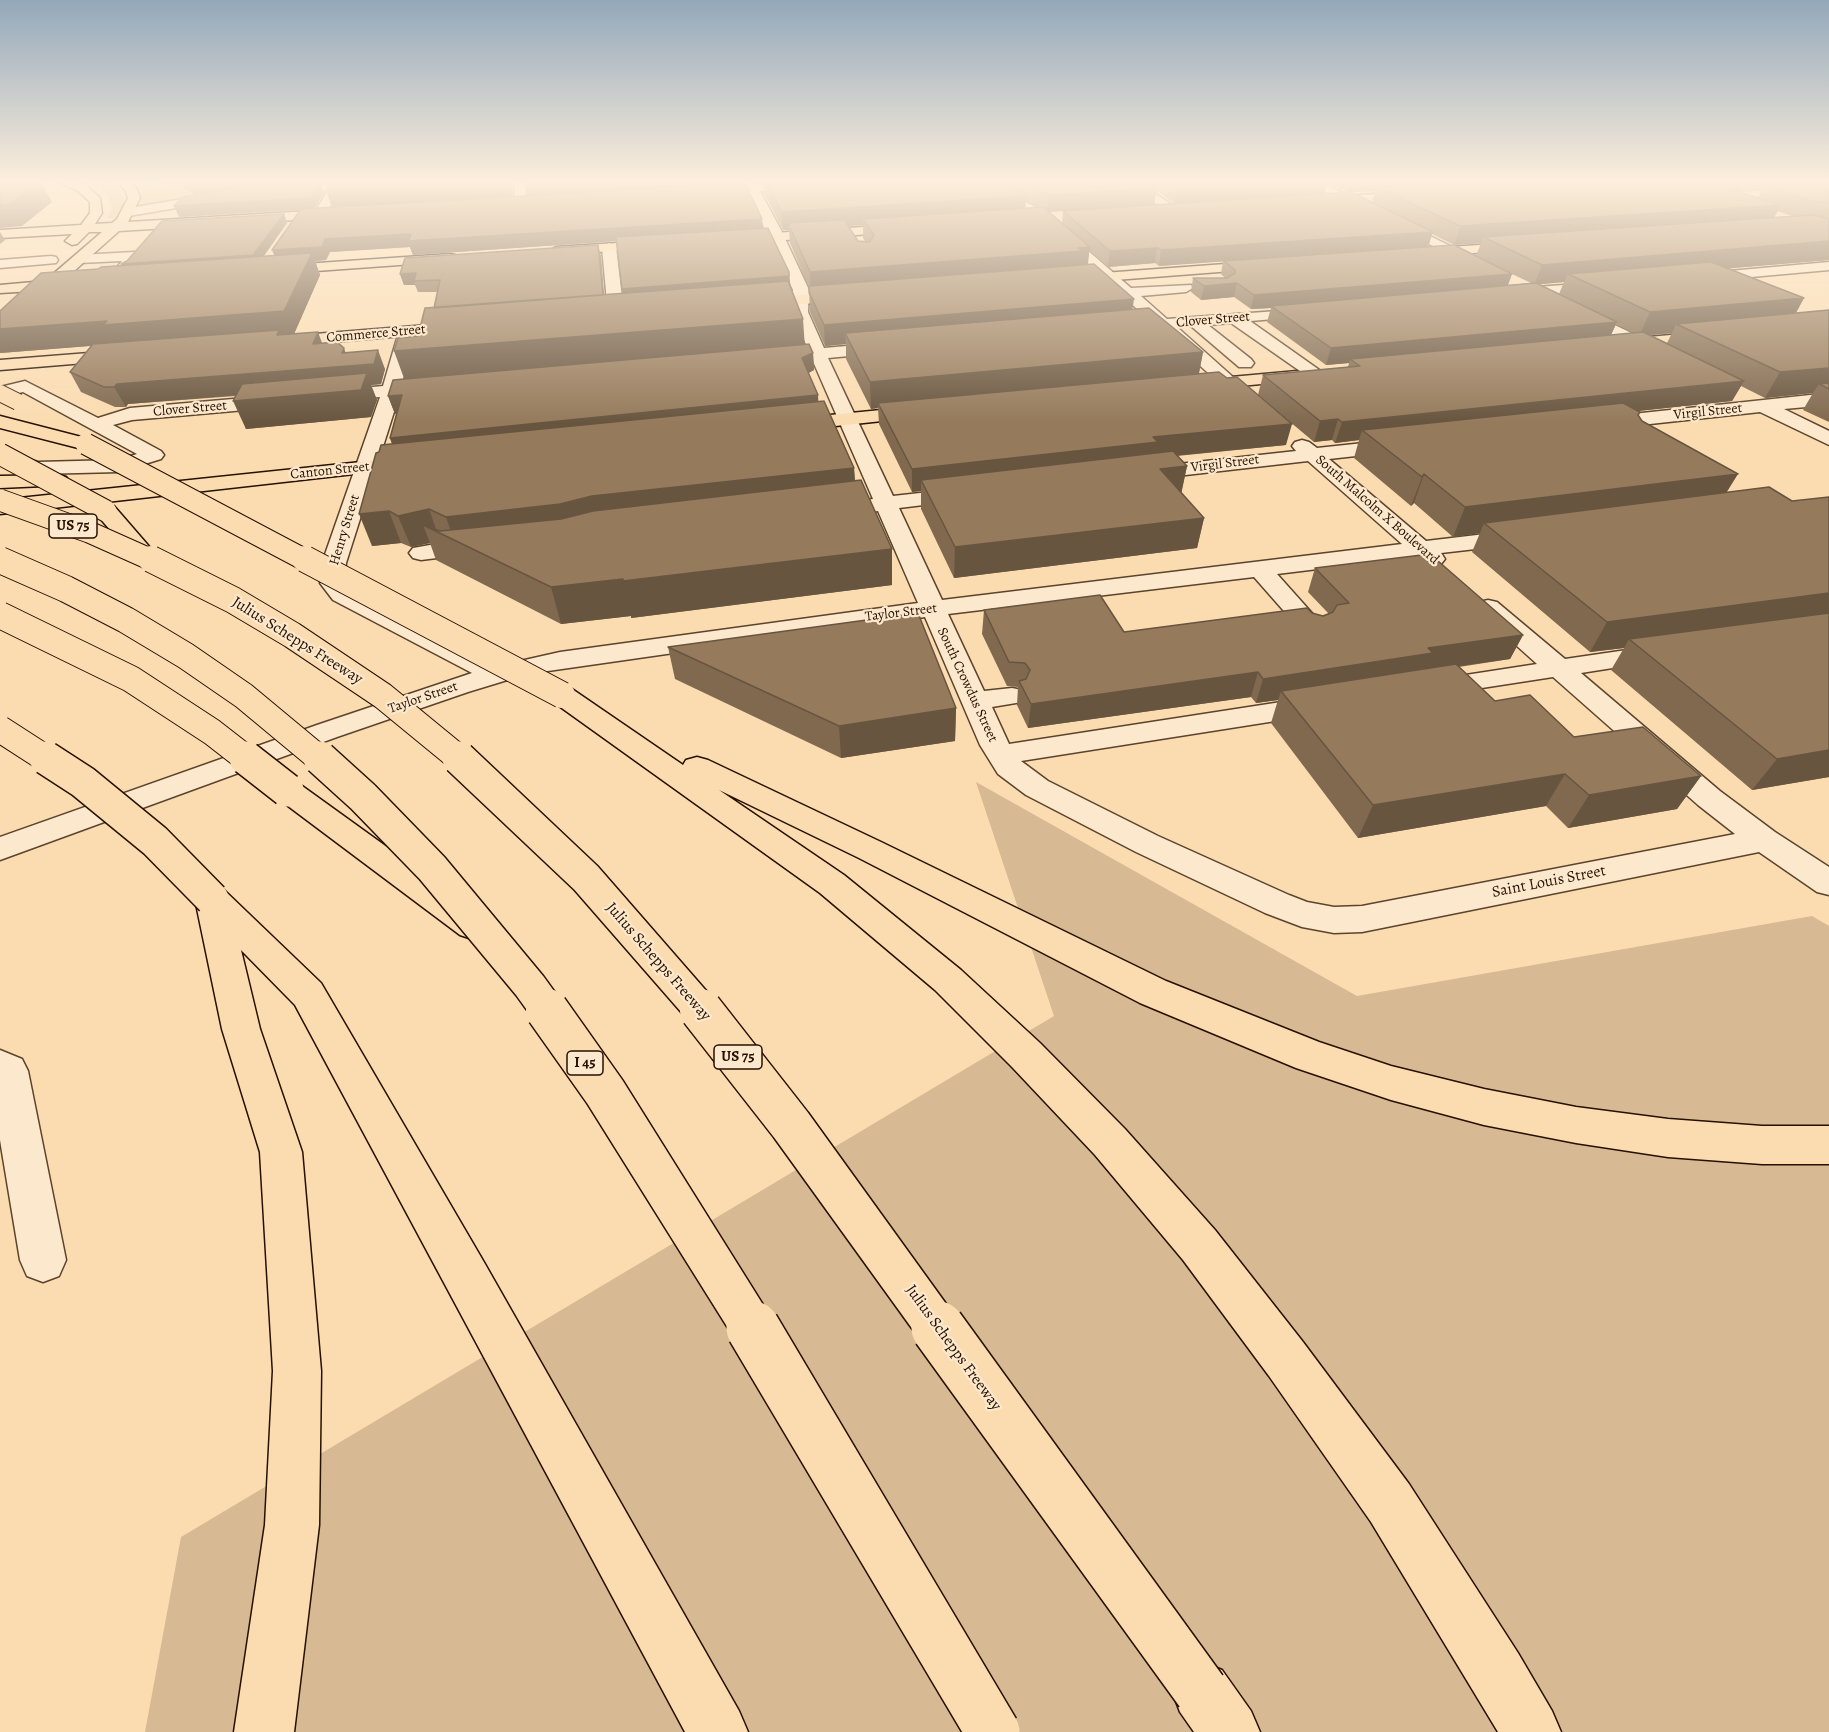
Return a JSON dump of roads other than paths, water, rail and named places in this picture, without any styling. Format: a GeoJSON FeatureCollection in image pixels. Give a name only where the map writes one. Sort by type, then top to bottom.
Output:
{"type":"FeatureCollection","features":[{"type":"Feature","properties":{"kind":"main road"},"geometry":{"type":"LineString","coordinates":[[2,290],[50,261]]}},
{"type":"Feature","properties":{"kind":"main road"},"geometry":{"type":"LineString","coordinates":[[0,328],[78,261]]}},
{"type":"Feature","properties":{"kind":"main road"},"geometry":{"type":"LineString","coordinates":[[263,271],[413,261]]}},
{"type":"Feature","properties":{"kind":"main road"},"geometry":{"type":"LineString","coordinates":[[1051,281],[1279,264]]}},
{"type":"Feature","properties":{"kind":"main road"},"geometry":{"type":"LineString","coordinates":[[2,290],[88,283]]}},
{"type":"Feature","properties":{"kind":"main road"},"geometry":{"type":"LineString","coordinates":[[737,305],[869,294]]}},
{"type":"Feature","properties":{"kind":"main road"},"geometry":{"type":"LineString","coordinates":[[611,315],[635,313]]}},
{"type":"Feature","properties":{"kind":"main road","name":"Commerce Street"},"geometry":{"type":"LineString","coordinates":[[256,344],[476,326]]}},
{"type":"Feature","properties":{"kind":"main road"},"geometry":{"type":"LineString","coordinates":[[1599,347],[1735,334]]}},
{"type":"Feature","properties":{"kind":"main road"},"geometry":{"type":"LineString","coordinates":[[0,365],[148,353]]}},
{"type":"Feature","properties":{"kind":"main road"},"geometry":{"type":"LineString","coordinates":[[0,378],[71,359]]}},
{"type":"Feature","properties":{"kind":"main road"},"geometry":{"type":"LineString","coordinates":[[1184,386],[1337,372]]}},
{"type":"Feature","properties":{"kind":"main road"},"geometry":{"type":"LineString","coordinates":[[775,426],[942,410]]}},
{"type":"Feature","properties":{"kind":"main road"},"geometry":{"type":"LineString","coordinates":[[0,422],[92,434],[562,695],[730,785],[870,850],[1153,992],[1310,1056],[1391,1083],[1484,1107],[1576,1125],[1668,1138],[1762,1145],[1829,1145]]}},
{"type":"Feature","properties":{"kind":"main road"},"geometry":{"type":"LineString","coordinates":[[0,455],[106,511],[145,556]]}},
{"type":"Feature","properties":{"kind":"main road","name":"Canton Street"},"geometry":{"type":"LineString","coordinates":[[0,507],[436,460]]}},
{"type":"Feature","properties":{"kind":"main road","name":"Canton Street"},"geometry":{"type":"LineString","coordinates":[[0,482],[96,480],[193,485]]}},
{"type":"Feature","properties":{"kind":"main road","name":"Julius Schepps Freeway"},"geometry":{"type":"LineString","coordinates":[[0,500],[145,556],[261,616],[322,654],[383,696],[479,775],[586,878],[699,1008],[792,1125],[1230,1732]]}},
{"type":"Feature","properties":{"kind":"main road","name":"I 45"},"geometry":{"type":"LineString","coordinates":[[0,560],[66,589],[126,620],[186,656],[274,719],[333,770],[396,830],[432,868],[495,942],[564,1033],[649,1160],[740,1306],[993,1732]]}},
{"type":"Feature","properties":{"kind":"main road"},"geometry":{"type":"LineString","coordinates":[[0,615],[131,679],[212,732],[287,790],[495,942]]}},
{"type":"Feature","properties":{"kind":"main road"},"geometry":{"type":"LineString","coordinates":[[562,695],[832,884],[948,980],[1026,1055],[1110,1142],[1199,1245],[1286,1359],[1390,1503],[1531,1732]]}},
{"type":"Feature","properties":{"kind":"main road"},"geometry":{"type":"LineString","coordinates":[[0,729],[83,782],[155,841],[308,994],[374,1108],[718,1732]]}},
{"type":"Feature","properties":{"kind":"main road"},"geometry":{"type":"LineString","coordinates":[[212,899],[241,1029],[281,1152],[297,1371],[292,1525],[264,1732]]}},
{"type":"Feature","properties":{"kind":"street"},"geometry":{"type":"LineString","coordinates":[[0,264],[40,261]]}},
{"type":"Feature","properties":{"kind":"street"},"geometry":{"type":"LineString","coordinates":[[127,275],[133,261]]}},
{"type":"Feature","properties":{"kind":"street"},"geometry":{"type":"LineString","coordinates":[[263,271],[270,261]]}},
{"type":"Feature","properties":{"kind":"street"},"geometry":{"type":"LineString","coordinates":[[609,261],[611,315]]}},
{"type":"Feature","properties":{"kind":"street","name":"South Crowdus Street"},"geometry":{"type":"LineString","coordinates":[[788,261],[801,290],[800,312],[818,354],[932,609],[1001,755],[1009,767],[1037,788],[1147,844],[1276,904],[1302,914],[1334,920]]}},
{"type":"Feature","properties":{"kind":"street","name":"South Malcolm X Boulevard"},"geometry":{"type":"LineString","coordinates":[[1089,261],[1450,574]]}},
{"type":"Feature","properties":{"kind":"street"},"geometry":{"type":"LineString","coordinates":[[1481,261],[1499,273],[1677,362]]}},
{"type":"Feature","properties":{"kind":"street"},"geometry":{"type":"LineString","coordinates":[[1678,279],[1829,266]]}},
{"type":"Feature","properties":{"kind":"street"},"geometry":{"type":"LineString","coordinates":[[1202,269],[1224,285]]}},
{"type":"Feature","properties":{"kind":"street"},"geometry":{"type":"LineString","coordinates":[[1497,295],[1619,284]]}},
{"type":"Feature","properties":{"kind":"street"},"geometry":{"type":"LineString","coordinates":[[1125,293],[1186,288]]}},
{"type":"Feature","properties":{"kind":"street","name":"Clover Street"},"geometry":{"type":"LineString","coordinates":[[1107,329],[1155,319],[1194,321],[1231,312],[1327,310]]}},
{"type":"Feature","properties":{"kind":"street"},"geometry":{"type":"LineString","coordinates":[[1155,319],[1231,312],[1316,374]]}},
{"type":"Feature","properties":{"kind":"street"},"geometry":{"type":"LineString","coordinates":[[1194,321],[1245,363]]}},
{"type":"Feature","properties":{"kind":"street","name":"Henry Street"},"geometry":{"type":"LineString","coordinates":[[406,331],[391,391],[334,563],[332,583],[342,595],[495,675]]}},
{"type":"Feature","properties":{"kind":"street"},"geometry":{"type":"LineString","coordinates":[[754,359],[909,346]]}},
{"type":"Feature","properties":{"kind":"street"},"geometry":{"type":"LineString","coordinates":[[1198,355],[1231,352]]}},
{"type":"Feature","properties":{"kind":"street"},"geometry":{"type":"LineString","coordinates":[[379,359],[400,357]]}},
{"type":"Feature","properties":{"kind":"street"},"geometry":{"type":"LineString","coordinates":[[0,393],[25,386],[92,434],[154,455],[119,466],[37,468],[0,455]]}},
{"type":"Feature","properties":{"kind":"street","name":"Clover Street"},"geometry":{"type":"LineString","coordinates":[[92,434],[130,414],[447,386]]}},
{"type":"Feature","properties":{"kind":"street"},"geometry":{"type":"LineString","coordinates":[[1735,392],[1829,439]]}},
{"type":"Feature","properties":{"kind":"street","name":"Virgil Street"},"geometry":{"type":"LineString","coordinates":[[1575,426],[1829,399]]}},
{"type":"Feature","properties":{"kind":"street"},"geometry":{"type":"LineString","coordinates":[[1801,424],[1768,428],[1829,459]]}},
{"type":"Feature","properties":{"kind":"street","name":"Virgil Street"},"geometry":{"type":"LineString","coordinates":[[1124,476],[1421,442]]}},
{"type":"Feature","properties":{"kind":"street"},"geometry":{"type":"LineString","coordinates":[[840,509],[988,492]]}},
{"type":"Feature","properties":{"kind":"street","name":"Taylor Street"},"geometry":{"type":"LineString","coordinates":[[0,849],[327,731],[495,675],[560,660],[932,609],[1546,533]]}},
{"type":"Feature","properties":{"kind":"street"},"geometry":{"type":"LineString","coordinates":[[421,553],[441,550],[453,558],[498,553]]}},
{"type":"Feature","properties":{"kind":"street"},"geometry":{"type":"LineString","coordinates":[[1260,569],[1314,630]]}},
{"type":"Feature","properties":{"kind":"street"},"geometry":{"type":"LineString","coordinates":[[1468,589],[1709,798],[1764,840],[1829,883]]}},
{"type":"Feature","properties":{"kind":"street"},"geometry":{"type":"LineString","coordinates":[[1399,692],[1686,650]]}},
{"type":"Feature","properties":{"kind":"street"},"geometry":{"type":"LineString","coordinates":[[975,701],[1012,696]]}},
{"type":"Feature","properties":{"kind":"street"},"geometry":{"type":"LineString","coordinates":[[1001,755],[1341,702]]}},
{"type":"Feature","properties":{"kind":"street","name":"Saint Louis Street"},"geometry":{"type":"LineString","coordinates":[[1334,920],[1362,919],[1764,840]]}},
{"type":"Feature","properties":{"kind":"street"},"geometry":{"type":"LineString","coordinates":[[0,1067],[8,1071],[43,1260]]}}]}
